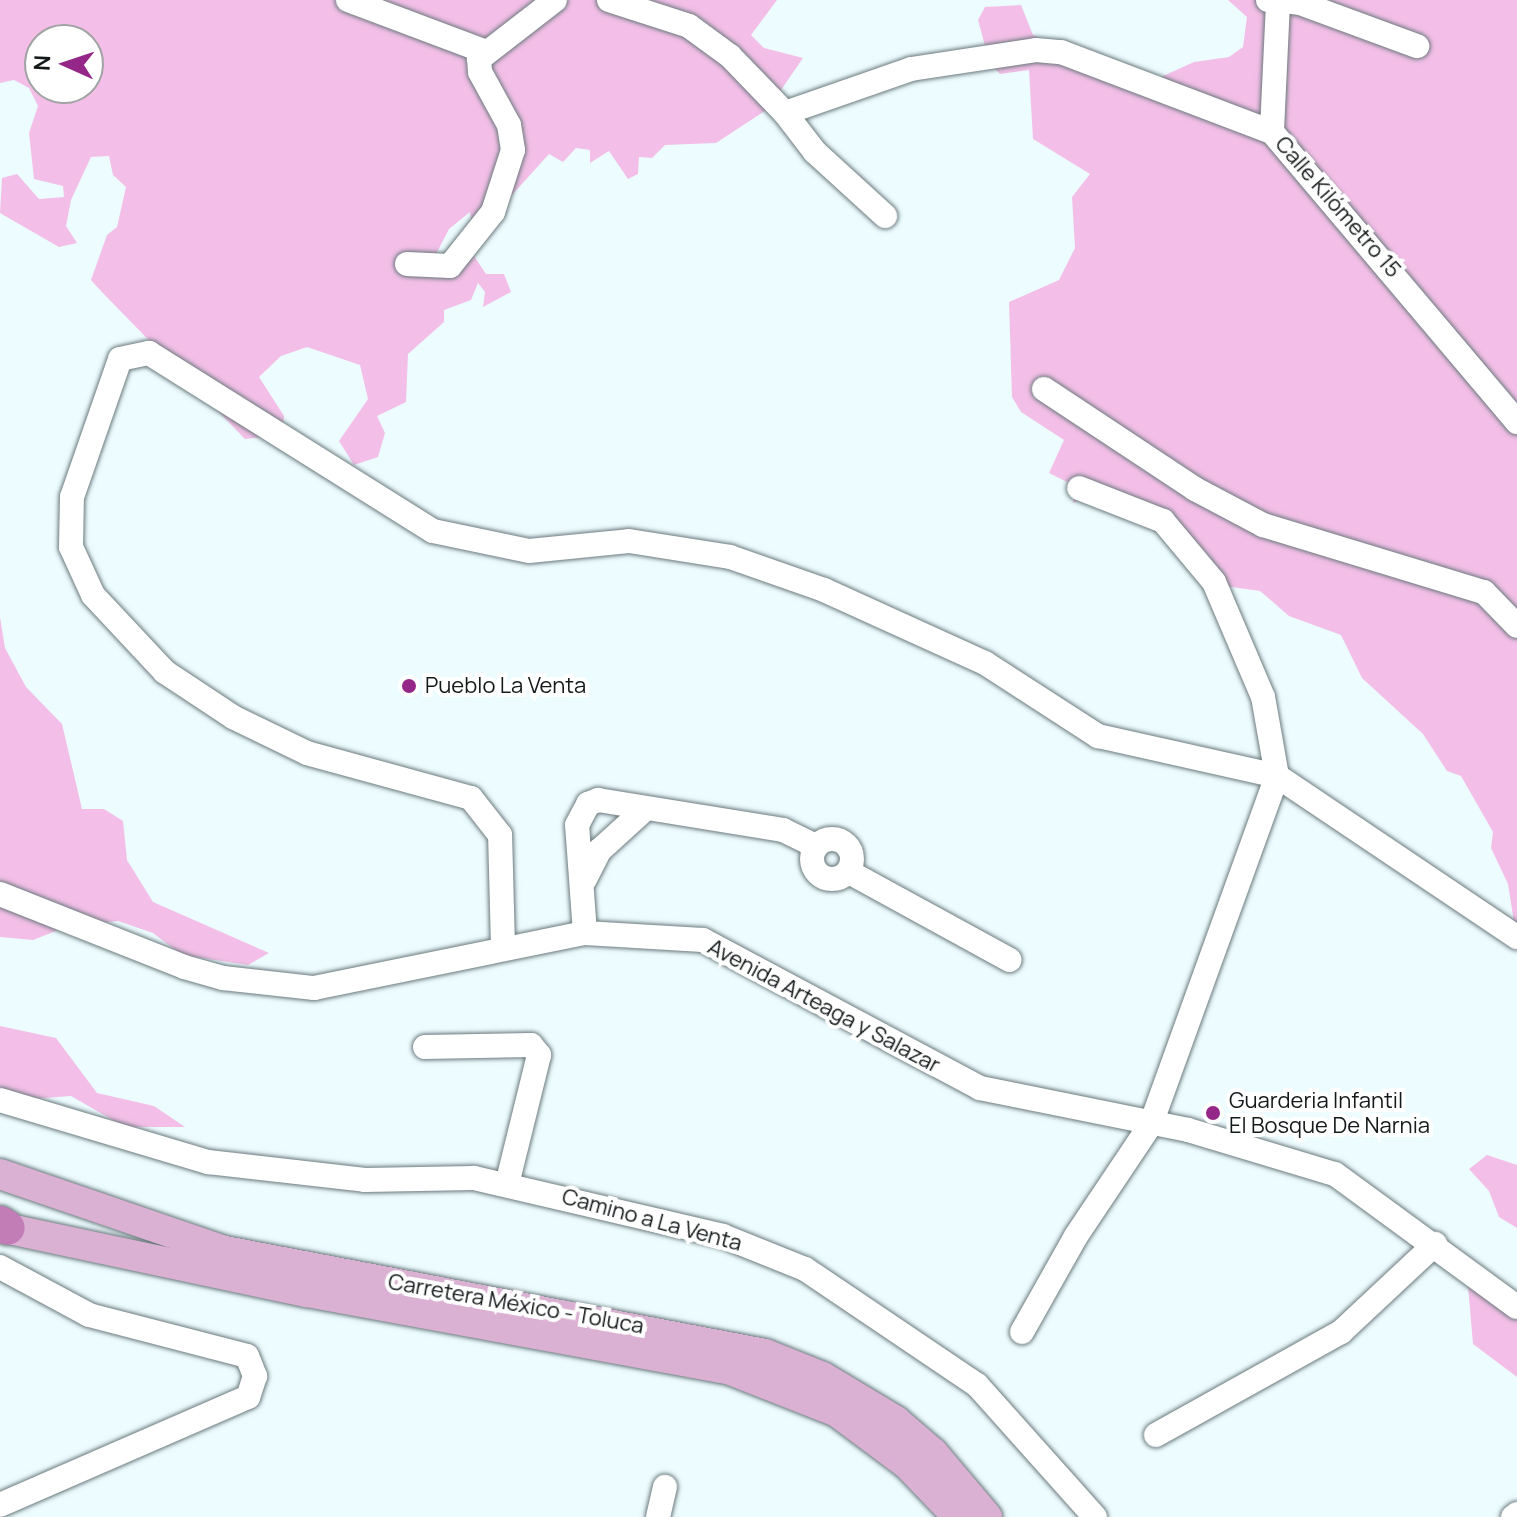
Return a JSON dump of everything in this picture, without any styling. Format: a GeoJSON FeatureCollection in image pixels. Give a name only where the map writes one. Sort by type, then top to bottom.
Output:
{"type":"FeatureCollection","features":[{"type":"Feature","properties":{"kind":"main road","name":"Carretera México - Toluca"},"geometry":{"type":"LineString","coordinates":[[0,1174],[225,1251],[765,1354],[823,1377],[896,1421],[933,1453],[987,1517]]}},
{"type":"Feature","properties":{"kind":"main road","name":"Carretera México - Toluca"},"geometry":{"type":"LineString","coordinates":[[3,1226],[260,1283],[728,1369],[837,1412],[907,1464],[958,1517]]}},
{"type":"Feature","properties":{"kind":"street"},"geometry":{"type":"LineString","coordinates":[[348,0],[484,51]]}},
{"type":"Feature","properties":{"kind":"street"},"geometry":{"type":"LineString","coordinates":[[407,264],[441,269],[461,259],[501,190],[513,150],[509,125],[480,72],[484,51],[555,0]]}},
{"type":"Feature","properties":{"kind":"street"},"geometry":{"type":"LineString","coordinates":[[609,0],[689,26],[730,56],[785,113],[815,152],[885,216]]}},
{"type":"Feature","properties":{"kind":"street","name":"Calle Kilómetro 15"},"geometry":{"type":"LineString","coordinates":[[1417,46],[1300,3],[1273,2],[1272,132],[1517,422]]}},
{"type":"Feature","properties":{"kind":"street"},"geometry":{"type":"LineString","coordinates":[[785,113],[911,69],[1036,50],[1061,52],[1272,132]]}},
{"type":"Feature","properties":{"kind":"street"},"geometry":{"type":"LineString","coordinates":[[503,947],[500,835],[471,798],[307,753],[233,717],[165,672],[93,595],[71,547],[72,497],[120,359],[149,353],[433,531],[529,551],[629,541],[730,557],[824,590],[985,663],[1098,736],[1277,776],[1517,937]]}},
{"type":"Feature","properties":{"kind":"street"},"geometry":{"type":"LineString","coordinates":[[1044,389],[1195,489],[1263,525],[1484,592],[1517,626]]}},
{"type":"Feature","properties":{"kind":"street"},"geometry":{"type":"LineString","coordinates":[[1022,1332],[1076,1236],[1151,1124],[1277,776],[1263,697],[1214,582],[1163,521],[1079,488]]}},
{"type":"Feature","properties":{"kind":"street"},"geometry":{"type":"LineString","coordinates":[[585,933],[585,879],[576,848],[577,825],[588,804],[614,800],[644,810],[783,830],[816,846],[811,856],[819,875],[829,880],[849,872],[1010,960]]}},
{"type":"Feature","properties":{"kind":"street"},"geometry":{"type":"LineString","coordinates":[[585,879],[600,850],[644,810]]}},
{"type":"Feature","properties":{"kind":"street","name":"Avenida Arteaga y Salazar"},"geometry":{"type":"LineString","coordinates":[[0,894],[184,967],[268,985],[343,986],[503,947],[585,933],[703,940],[980,1088],[1298,1158],[1335,1174],[1435,1244],[1517,1307]]}},
{"type":"Feature","properties":{"kind":"street"},"geometry":{"type":"LineString","coordinates":[[425,1047],[531,1045],[539,1055],[507,1184]]}},
{"type":"Feature","properties":{"kind":"street","name":"Camino a La Venta"},"geometry":{"type":"LineString","coordinates":[[0,1100],[208,1162],[365,1180],[474,1178],[723,1236],[805,1269],[977,1385],[1095,1517]]}},
{"type":"Feature","properties":{"kind":"street"},"geometry":{"type":"LineString","coordinates":[[1156,1435],[1341,1332],[1435,1244]]}},
{"type":"Feature","properties":{"kind":"street"},"geometry":{"type":"LineString","coordinates":[[0,1267],[89,1315],[247,1356],[255,1376],[248,1397],[0,1505]]}},
{"type":"Feature","properties":{"kind":"street"},"geometry":{"type":"LineString","coordinates":[[658,1517],[665,1487]]}},
{"type":"Feature","properties":{"kind":"shaded area"},"geometry":{"type":"Polygon","coordinates":[[[0,0],[777,0],[751,35],[764,48],[803,58],[768,109],[716,143],[665,145],[652,158],[639,157],[638,174],[628,179],[609,151],[590,163],[590,150],[576,148],[563,162],[549,154],[512,195],[491,193],[474,234],[470,212],[449,229],[430,266],[472,253],[486,274],[504,274],[511,292],[483,307],[485,292],[478,283],[471,300],[444,310],[444,322],[408,354],[406,402],[377,416],[385,433],[378,457],[354,465],[339,441],[368,399],[360,365],[307,347],[281,356],[259,377],[284,416],[282,435],[245,439],[91,280],[107,235],[117,227],[126,187],[113,175],[109,156],[91,157],[71,200],[66,226],[77,243],[59,247],[0,213],[2,178],[17,174],[39,199],[64,197],[63,186],[34,179],[29,133],[37,104],[104,104],[104,24],[24,24],[24,85],[14,80],[0,83],[0,0]]]}},
{"type":"Feature","properties":{"kind":"shaded area"},"geometry":{"type":"Polygon","coordinates":[[[1228,0],[1517,0],[1517,941],[1508,884],[1491,848],[1493,832],[1461,776],[1447,771],[1423,734],[1362,678],[1341,635],[1289,616],[1260,591],[1225,586],[1144,517],[1083,499],[1073,503],[1075,486],[1049,473],[1064,440],[1021,412],[1012,397],[1009,302],[1059,280],[1075,248],[1072,197],[1090,174],[1033,139],[1029,70],[1000,74],[990,64],[978,20],[985,7],[1021,5],[1033,35],[1152,81],[1194,62],[1229,57],[1243,47],[1247,17],[1228,0]]]}},
{"type":"Feature","properties":{"kind":"shaded area"},"geometry":{"type":"Polygon","coordinates":[[[0,617],[5,648],[26,687],[62,724],[82,809],[104,809],[123,821],[127,860],[153,902],[269,953],[248,965],[182,955],[153,933],[118,921],[66,927],[33,940],[0,937],[0,617]]]}},
{"type":"Feature","properties":{"kind":"shaded area"},"geometry":{"type":"Polygon","coordinates":[[[0,1026],[56,1038],[97,1093],[154,1106],[185,1127],[125,1127],[71,1096],[17,1100],[0,1091],[0,1026]]]}},
{"type":"Feature","properties":{"kind":"shaded area"},"geometry":{"type":"Polygon","coordinates":[[[1487,1155],[1517,1165],[1517,1228],[1499,1217],[1489,1191],[1469,1169],[1487,1155]]]}},
{"type":"Feature","properties":{"kind":"shaded area"},"geometry":{"type":"Polygon","coordinates":[[[1467,1274],[1517,1295],[1517,1377],[1473,1344],[1467,1274]]]}},
{"type":"Feature","properties":{"kind":"place","name":"Pueblo La Venta"},"geometry":{"type":"Point","coordinates":[409,686]}},
{"type":"Feature","properties":{"kind":"place","name":"Guarderia Infantil El Bosque De Narnia"},"geometry":{"type":"Point","coordinates":[1213,1113]}}]}
